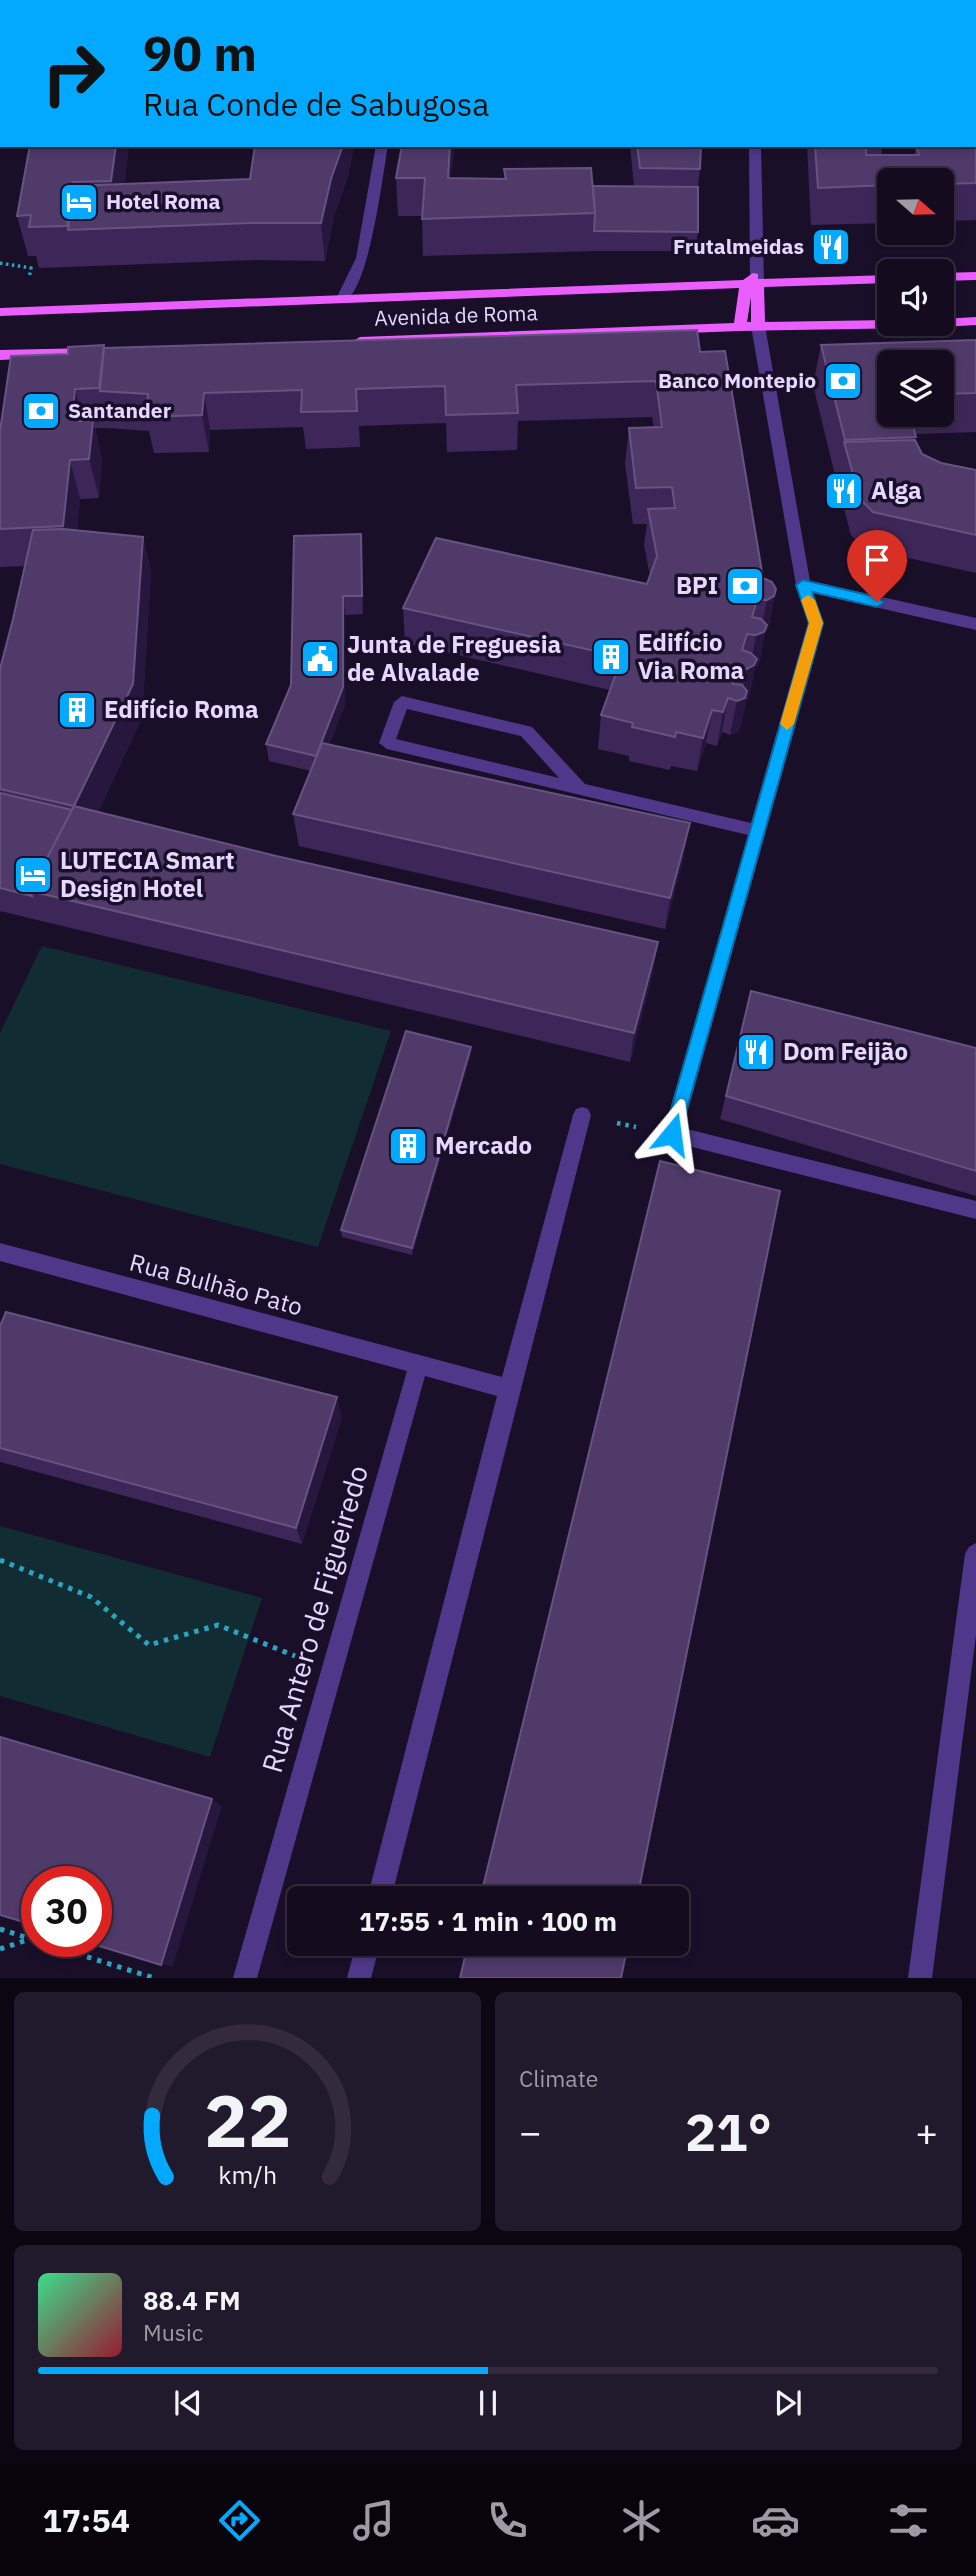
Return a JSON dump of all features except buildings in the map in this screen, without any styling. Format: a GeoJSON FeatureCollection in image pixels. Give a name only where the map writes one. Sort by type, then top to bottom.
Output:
{"type":"FeatureCollection","features":[{"type":"Feature","properties":{"kind":"main road"},"geometry":{"type":"LineString","coordinates":[[954,277],[976,276]]}},
{"type":"Feature","properties":{"kind":"main road","name":"Avenida de Roma"},"geometry":{"type":"LineString","coordinates":[[0,312],[753,280],[877,279]]}},
{"type":"Feature","properties":{"kind":"main road"},"geometry":{"type":"LineString","coordinates":[[753,280],[758,326]]}},
{"type":"Feature","properties":{"kind":"main road"},"geometry":{"type":"LineString","coordinates":[[740,327],[753,280]]}},
{"type":"Feature","properties":{"kind":"main road"},"geometry":{"type":"LineString","coordinates":[[954,322],[976,321]]}},
{"type":"Feature","properties":{"kind":"main road","name":"Avenida de Roma"},"geometry":{"type":"LineString","coordinates":[[340,341],[758,326],[877,324]]}},
{"type":"Feature","properties":{"kind":"main road"},"geometry":{"type":"LineString","coordinates":[[0,355],[103,351]]}},
{"type":"Feature","properties":{"kind":"street"},"geometry":{"type":"LineString","coordinates":[[344,297],[362,257],[382,147]]}},
{"type":"Feature","properties":{"kind":"street"},"geometry":{"type":"LineString","coordinates":[[753,280],[755,147]]}},
{"type":"Feature","properties":{"kind":"street"},"geometry":{"type":"LineString","coordinates":[[758,326],[803,585],[816,623],[672,1134],[976,1210]]}},
{"type":"Feature","properties":{"kind":"street"},"geometry":{"type":"LineString","coordinates":[[803,585],[976,624]]}},
{"type":"Feature","properties":{"kind":"street"},"geometry":{"type":"LineString","coordinates":[[581,790],[526,731],[514,728],[402,702],[387,743],[581,790],[757,831]]}},
{"type":"Feature","properties":{"kind":"street"},"geometry":{"type":"LineString","coordinates":[[382,1886],[582,1115]]}},
{"type":"Feature","properties":{"kind":"street","name":"Rua Bulhão Pato"},"geometry":{"type":"LineString","coordinates":[[0,1252],[418,1367]]}},
{"type":"Feature","properties":{"kind":"street"},"geometry":{"type":"LineString","coordinates":[[418,1367],[509,1389]]}},
{"type":"Feature","properties":{"kind":"street","name":"Rua Antero de Figueiredo"},"geometry":{"type":"LineString","coordinates":[[245,1978],[418,1367]]}},
{"type":"Feature","properties":{"kind":"street"},"geometry":{"type":"LineString","coordinates":[[920,1978],[976,1553]]}},
{"type":"Feature","properties":{"kind":"street"},"geometry":{"type":"LineString","coordinates":[[359,1978],[365,1956]]}},
{"type":"Feature","properties":{"kind":"path"},"geometry":{"type":"LineString","coordinates":[[582,1115],[672,1134]]}},
{"type":"Feature","properties":{"kind":"path"},"geometry":{"type":"LineString","coordinates":[[0,1560],[91,1597],[149,1645],[218,1625],[331,1670]]}},
{"type":"Feature","properties":{"kind":"path"},"geometry":{"type":"LineString","coordinates":[[0,1929],[21,1936]]}},
{"type":"Feature","properties":{"kind":"path"},"geometry":{"type":"LineString","coordinates":[[0,1950],[21,1944]]}},
{"type":"Feature","properties":{"kind":"path"},"geometry":{"type":"LineString","coordinates":[[88,1957],[154,1978]]}},
{"type":"Feature","properties":{"kind":"green space"},"geometry":{"type":"Polygon","coordinates":[[[42,946],[391,1031],[318,1247],[0,1164],[0,1033],[42,946]]]}},
{"type":"Feature","properties":{"kind":"green space"},"geometry":{"type":"Polygon","coordinates":[[[0,1526],[262,1598],[210,1757],[0,1696],[0,1526]]]}},
{"type":"Feature","properties":{"kind":"slow traffic"},"geometry":{"type":"LineString","coordinates":[[787,724],[816,623],[808,600]]}},
{"type":"Feature","properties":{"kind":"place","name":"Hotel Roma"},"geometry":{"type":"Point","coordinates":[79,202]}},
{"type":"Feature","properties":{"kind":"place","name":"Frutalmeidas"},"geometry":{"type":"Point","coordinates":[831,247]}},
{"type":"Feature","properties":{"kind":"place","name":"Banco Montepio"},"geometry":{"type":"Point","coordinates":[843,381]}},
{"type":"Feature","properties":{"kind":"place","name":"Santander"},"geometry":{"type":"Point","coordinates":[41,411]}},
{"type":"Feature","properties":{"kind":"place","name":"Alga"},"geometry":{"type":"Point","coordinates":[844,491]}},
{"type":"Feature","properties":{"kind":"place","name":"BPI"},"geometry":{"type":"Point","coordinates":[745,586]}},
{"type":"Feature","properties":{"kind":"place","name":"Edifício Via Roma"},"geometry":{"type":"Point","coordinates":[611,657]}},
{"type":"Feature","properties":{"kind":"place","name":"Junta de Freguesia de Alvalade"},"geometry":{"type":"Point","coordinates":[320,659]}},
{"type":"Feature","properties":{"kind":"place","name":"Edifício Roma"},"geometry":{"type":"Point","coordinates":[77,710]}},
{"type":"Feature","properties":{"kind":"place","name":"LUTECIA Smart Design Hotel"},"geometry":{"type":"Point","coordinates":[33,875]}},
{"type":"Feature","properties":{"kind":"place","name":"Dom Feijão"},"geometry":{"type":"Point","coordinates":[756,1052]}},
{"type":"Feature","properties":{"kind":"place","name":"Mercado"},"geometry":{"type":"Point","coordinates":[408,1146]}},
{"type":"Feature","properties":{"kind":"route"},"geometry":{"type":"LineString","coordinates":[[672,1134],[816,623],[803,585],[877,602]]}}]}
